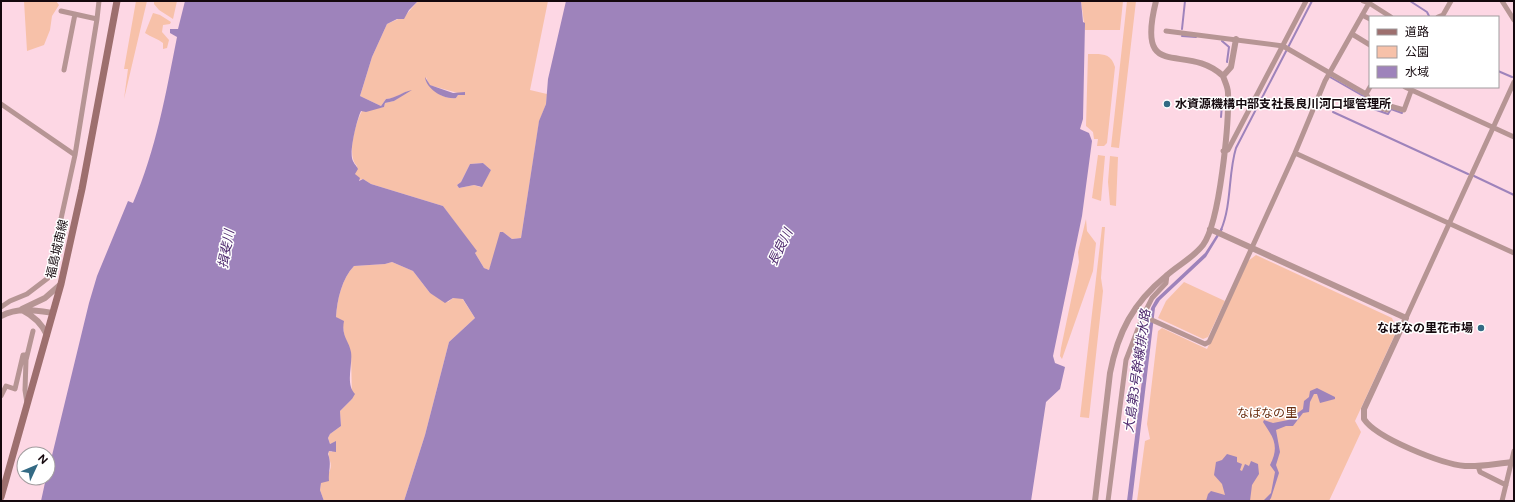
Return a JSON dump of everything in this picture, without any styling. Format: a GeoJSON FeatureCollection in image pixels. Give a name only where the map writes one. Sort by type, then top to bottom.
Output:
{"type":"FeatureCollection","features":[{"type":"Feature","properties":{"kind":"main road","name":"福島城南線"},"geometry":{"type":"LineString","coordinates":[[1,497],[61,284],[82,189],[117,1]]}},
{"type":"Feature","properties":{"kind":"street"},"geometry":{"type":"LineString","coordinates":[[1,307],[10,301],[27,294],[48,278],[75,154],[98,19],[99,1]]}},
{"type":"Feature","properties":{"kind":"street"},"geometry":{"type":"LineString","coordinates":[[1095,501],[1114,354],[1126,324],[1142,299],[1167,275],[1193,256],[1203,244],[1213,230],[1218,201],[1228,93],[1222,76],[1209,65],[1165,57],[1155,51],[1152,46],[1150,32],[1156,1]]}},
{"type":"Feature","properties":{"kind":"street"},"geometry":{"type":"LineString","coordinates":[[1223,151],[1228,150],[1286,48],[1306,1]]}},
{"type":"Feature","properties":{"kind":"street"},"geometry":{"type":"LineString","coordinates":[[1363,1],[1369,3],[1389,16]]}},
{"type":"Feature","properties":{"kind":"street"},"geometry":{"type":"LineString","coordinates":[[1440,16],[1443,15],[1451,1]]}},
{"type":"Feature","properties":{"kind":"street"},"geometry":{"type":"LineString","coordinates":[[1502,1],[1514,20]]}},
{"type":"Feature","properties":{"kind":"street"},"geometry":{"type":"LineString","coordinates":[[1145,317],[1205,344],[1209,342],[1330,72],[1369,3]]}},
{"type":"Feature","properties":{"kind":"street"},"geometry":{"type":"LineString","coordinates":[[61,11],[98,19]]}},
{"type":"Feature","properties":{"kind":"street"},"geometry":{"type":"LineString","coordinates":[[64,70],[75,14]]}},
{"type":"Feature","properties":{"kind":"street"},"geometry":{"type":"LineString","coordinates":[[1362,15],[1369,18]]}},
{"type":"Feature","properties":{"kind":"street"},"geometry":{"type":"LineString","coordinates":[[1166,31],[1236,39],[1286,48],[1366,94]]}},
{"type":"Feature","properties":{"kind":"street"},"geometry":{"type":"LineString","coordinates":[[1352,34],[1369,44]]}},
{"type":"Feature","properties":{"kind":"street"},"geometry":{"type":"LineString","coordinates":[[1222,76],[1231,67],[1236,39]]}},
{"type":"Feature","properties":{"kind":"street"},"geometry":{"type":"LineString","coordinates":[[1512,462],[1478,466],[1454,464],[1430,457],[1375,431],[1364,419],[1364,409],[1514,82]]}},
{"type":"Feature","properties":{"kind":"street"},"geometry":{"type":"LineString","coordinates":[[1369,88],[1366,94],[1368,97],[1366,103],[1387,110],[1390,106],[1404,110],[1412,91]]}},
{"type":"Feature","properties":{"kind":"street"},"geometry":{"type":"LineString","coordinates":[[1408,88],[1514,137]]}},
{"type":"Feature","properties":{"kind":"street"},"geometry":{"type":"LineString","coordinates":[[1,104],[75,154]]}},
{"type":"Feature","properties":{"kind":"street"},"geometry":{"type":"LineString","coordinates":[[1295,153],[1514,254]]}},
{"type":"Feature","properties":{"kind":"street"},"geometry":{"type":"LineString","coordinates":[[1213,230],[1406,318]]}},
{"type":"Feature","properties":{"kind":"street"},"geometry":{"type":"LineString","coordinates":[[1108,501],[1126,360],[1152,298],[1166,283],[1167,275]]}},
{"type":"Feature","properties":{"kind":"street"},"geometry":{"type":"LineString","coordinates":[[21,310],[49,295],[61,284]]}},
{"type":"Feature","properties":{"kind":"street"},"geometry":{"type":"LineString","coordinates":[[21,310],[36,319],[43,327],[47,335]]}},
{"type":"Feature","properties":{"kind":"street"},"geometry":{"type":"LineString","coordinates":[[1,316],[11,311],[21,310],[53,313]]}},
{"type":"Feature","properties":{"kind":"street"},"geometry":{"type":"LineString","coordinates":[[27,404],[24,390],[26,356],[33,331]]}},
{"type":"Feature","properties":{"kind":"street"},"geometry":{"type":"LineString","coordinates":[[1,382],[6,386],[15,389],[23,355],[26,356]]}},
{"type":"Feature","properties":{"kind":"street"},"geometry":{"type":"LineString","coordinates":[[1,396],[6,386]]}},
{"type":"Feature","properties":{"kind":"street"},"geometry":{"type":"LineString","coordinates":[[1502,501],[1514,451]]}},
{"type":"Feature","properties":{"kind":"street"},"geometry":{"type":"LineString","coordinates":[[1478,466],[1480,472],[1506,485]]}},
{"type":"Feature","properties":{"kind":"green space"},"geometry":{"type":"Polygon","coordinates":[[[24,1],[56,1],[59,5],[52,16],[50,30],[44,45],[27,51],[24,1]]]}},
{"type":"Feature","properties":{"kind":"green space"},"geometry":{"type":"Polygon","coordinates":[[[136,1],[147,1],[124,99],[128,69],[124,69],[136,1]]]}},
{"type":"Feature","properties":{"kind":"green space"},"geometry":{"type":"Polygon","coordinates":[[[154,1],[177,1],[173,19],[159,10],[154,4],[154,1]]]}},
{"type":"Feature","properties":{"kind":"green space"},"geometry":{"type":"Polygon","coordinates":[[[418,1],[548,1],[530,90],[547,94],[546,104],[539,122],[521,238],[512,239],[503,232],[489,270],[484,268],[475,253],[476,251],[443,206],[371,184],[363,179],[359,180],[355,174],[357,166],[352,155],[353,138],[357,122],[362,111],[384,107],[385,103],[394,101],[408,91],[393,98],[386,99],[381,106],[360,96],[372,57],[387,24],[405,16],[418,1]],[[429,85],[443,96],[456,98],[458,95],[465,95],[429,85]],[[483,163],[470,164],[461,182],[457,185],[459,188],[474,185],[480,187],[491,170],[483,163]]]}},
{"type":"Feature","properties":{"kind":"green space"},"geometry":{"type":"Polygon","coordinates":[[[1081,1],[1123,1],[1120,30],[1085,30],[1081,1]]]}},
{"type":"Feature","properties":{"kind":"green space"},"geometry":{"type":"Polygon","coordinates":[[[1127,1],[1136,1],[1119,148],[1111,147],[1127,1]]]}},
{"type":"Feature","properties":{"kind":"green space"},"geometry":{"type":"Polygon","coordinates":[[[153,13],[160,15],[171,22],[170,24],[163,25],[162,32],[169,40],[167,48],[163,49],[163,43],[145,33],[153,13]]]}},
{"type":"Feature","properties":{"kind":"green space"},"geometry":{"type":"Polygon","coordinates":[[[1088,54],[1101,54],[1108,56],[1115,67],[1107,143],[1104,146],[1097,146],[1098,139],[1094,139],[1093,132],[1086,126],[1088,54]]]}},
{"type":"Feature","properties":{"kind":"green space"},"geometry":{"type":"Polygon","coordinates":[[[1098,155],[1105,156],[1101,201],[1092,198],[1098,155]]]}},
{"type":"Feature","properties":{"kind":"green space"},"geometry":{"type":"Polygon","coordinates":[[[1110,156],[1118,157],[1116,206],[1110,205],[1108,182],[1110,156]]]}},
{"type":"Feature","properties":{"kind":"green space"},"geometry":{"type":"Polygon","coordinates":[[[1086,219],[1087,231],[1096,243],[1093,271],[1062,359],[1060,356],[1061,348],[1079,262],[1078,252],[1086,219]]]}},
{"type":"Feature","properties":{"kind":"green space"},"geometry":{"type":"Polygon","coordinates":[[[1102,227],[1105,227],[1101,278],[1103,291],[1089,418],[1080,417],[1102,227]]]}},
{"type":"Feature","properties":{"kind":"green space","name":"なばなの里"},"geometry":{"type":"Polygon","coordinates":[[[1256,255],[1392,318],[1397,330],[1355,421],[1361,432],[1329,501],[1137,501],[1145,441],[1150,439],[1147,424],[1158,331],[1162,328],[1207,349],[1248,261],[1256,255]]]}},
{"type":"Feature","properties":{"kind":"green space"},"geometry":{"type":"Polygon","coordinates":[[[392,262],[413,271],[430,293],[448,302],[453,298],[462,298],[475,318],[449,342],[425,435],[404,501],[324,501],[320,490],[321,482],[323,482],[330,470],[331,464],[329,451],[332,452],[336,442],[330,444],[328,438],[330,434],[341,426],[340,411],[352,399],[351,353],[345,341],[343,326],[336,317],[341,290],[346,277],[354,266],[385,264],[392,262]]]}},
{"type":"Feature","properties":{"kind":"green space"},"geometry":{"type":"Polygon","coordinates":[[[1184,282],[1225,301],[1208,337],[1203,339],[1158,318],[1166,301],[1184,282]]]}},
{"type":"Feature","properties":{"kind":"water"},"geometry":{"type":"Polygon","coordinates":[[[185,1],[418,1],[409,10],[404,19],[397,19],[387,24],[372,57],[360,96],[381,106],[386,99],[412,90],[394,101],[385,103],[384,107],[366,112],[361,111],[352,148],[352,160],[358,169],[355,174],[360,178],[359,181],[363,179],[371,184],[443,206],[477,251],[475,253],[484,268],[489,270],[500,232],[503,232],[512,239],[521,238],[539,121],[546,104],[548,79],[566,1],[1081,1],[1083,22],[1085,23],[1083,119],[1080,129],[1089,133],[1092,141],[1082,216],[1053,356],[1055,363],[1065,367],[1060,389],[1046,402],[1031,501],[404,501],[425,435],[449,342],[475,318],[463,299],[453,298],[445,303],[430,293],[413,271],[392,262],[385,264],[354,266],[346,277],[341,290],[336,317],[344,321],[344,334],[351,352],[350,385],[355,394],[340,411],[341,426],[330,434],[328,438],[330,444],[336,441],[336,452],[329,451],[328,454],[330,461],[329,481],[321,483],[320,490],[324,501],[41,501],[44,486],[56,486],[56,446],[54,446],[89,303],[97,276],[128,201],[133,203],[148,163],[164,100],[177,37],[170,33],[170,29],[178,29],[185,1]]]}},
{"type":"Feature","properties":{"kind":"water"},"geometry":{"type":"Polygon","coordinates":[[[425,77],[430,85],[453,93],[465,92],[465,95],[458,95],[456,98],[451,98],[436,93],[429,86],[425,77]]]}},
{"type":"Feature","properties":{"kind":"water"},"geometry":{"type":"Polygon","coordinates":[[[483,163],[491,170],[482,187],[474,185],[459,188],[457,185],[461,182],[470,164],[483,163]]]}},
{"type":"Feature","properties":{"kind":"water"},"geometry":{"type":"Polygon","coordinates":[[[1221,228],[1223,229],[1206,257],[1160,300],[1155,308],[1132,501],[1127,501],[1151,308],[1156,299],[1205,253],[1221,228]]]}},
{"type":"Feature","properties":{"kind":"water"},"geometry":{"type":"Polygon","coordinates":[[[1317,388],[1335,397],[1335,399],[1320,403],[1317,394],[1314,394],[1310,402],[1309,412],[1303,413],[1293,426],[1286,426],[1276,430],[1280,452],[1276,465],[1279,473],[1271,498],[1269,501],[1263,501],[1271,493],[1275,472],[1270,465],[1275,452],[1275,447],[1270,432],[1263,422],[1264,420],[1273,423],[1288,420],[1303,409],[1304,401],[1309,397],[1310,391],[1317,388]]]}},
{"type":"Feature","properties":{"kind":"water"},"geometry":{"type":"Polygon","coordinates":[[[1227,454],[1237,457],[1237,462],[1242,464],[1240,470],[1242,471],[1245,464],[1249,466],[1251,461],[1258,464],[1259,474],[1252,485],[1250,501],[1206,501],[1208,494],[1211,491],[1225,495],[1222,484],[1214,475],[1216,462],[1222,460],[1227,454]]]}},
{"type":"Feature","properties":{"kind":"waterway"},"geometry":{"type":"LineString","coordinates":[[1182,29],[1185,1]]}},
{"type":"Feature","properties":{"kind":"waterway","name":"大島第3号幹線排水路"},"geometry":{"type":"LineString","coordinates":[[1221,230],[1227,210],[1236,148],[1312,1]]}},
{"type":"Feature","properties":{"kind":"waterway"},"geometry":{"type":"LineString","coordinates":[[1410,1],[1427,12],[1429,16]]}},
{"type":"Feature","properties":{"kind":"waterway"},"geometry":{"type":"LineString","coordinates":[[1182,36],[1196,37]]}},
{"type":"Feature","properties":{"kind":"waterway"},"geometry":{"type":"LineString","coordinates":[[1222,41],[1229,47],[1227,62]]}},
{"type":"Feature","properties":{"kind":"waterway"},"geometry":{"type":"LineString","coordinates":[[1499,71],[1512,77]]}},
{"type":"Feature","properties":{"kind":"waterway"},"geometry":{"type":"LineString","coordinates":[[1330,77],[1365,97],[1362,105],[1388,114],[1391,109],[1402,113]]}},
{"type":"Feature","properties":{"kind":"waterway"},"geometry":{"type":"LineString","coordinates":[[1221,117],[1222,104]]}},
{"type":"Feature","properties":{"kind":"waterway"},"geometry":{"type":"LineString","coordinates":[[1333,112],[1468,174]]}},
{"type":"Feature","properties":{"kind":"waterway"},"geometry":{"type":"LineString","coordinates":[[1474,176],[1514,195]]}},
{"type":"Feature","properties":{"kind":"place","name":"水資源機構中部支社長良川河口堰管理所"},"geometry":{"type":"Point","coordinates":[1167,104]}},
{"type":"Feature","properties":{"kind":"place","name":"なばなの里花市場"},"geometry":{"type":"Point","coordinates":[1481,328]}},
{"type":"Feature","properties":{"kind":"water label","name":"長良川"},"geometry":{"type":"Point","coordinates":[780,247]}},
{"type":"Feature","properties":{"kind":"water label","name":"揖斐川"},"geometry":{"type":"Point","coordinates":[226,249]}}]}
